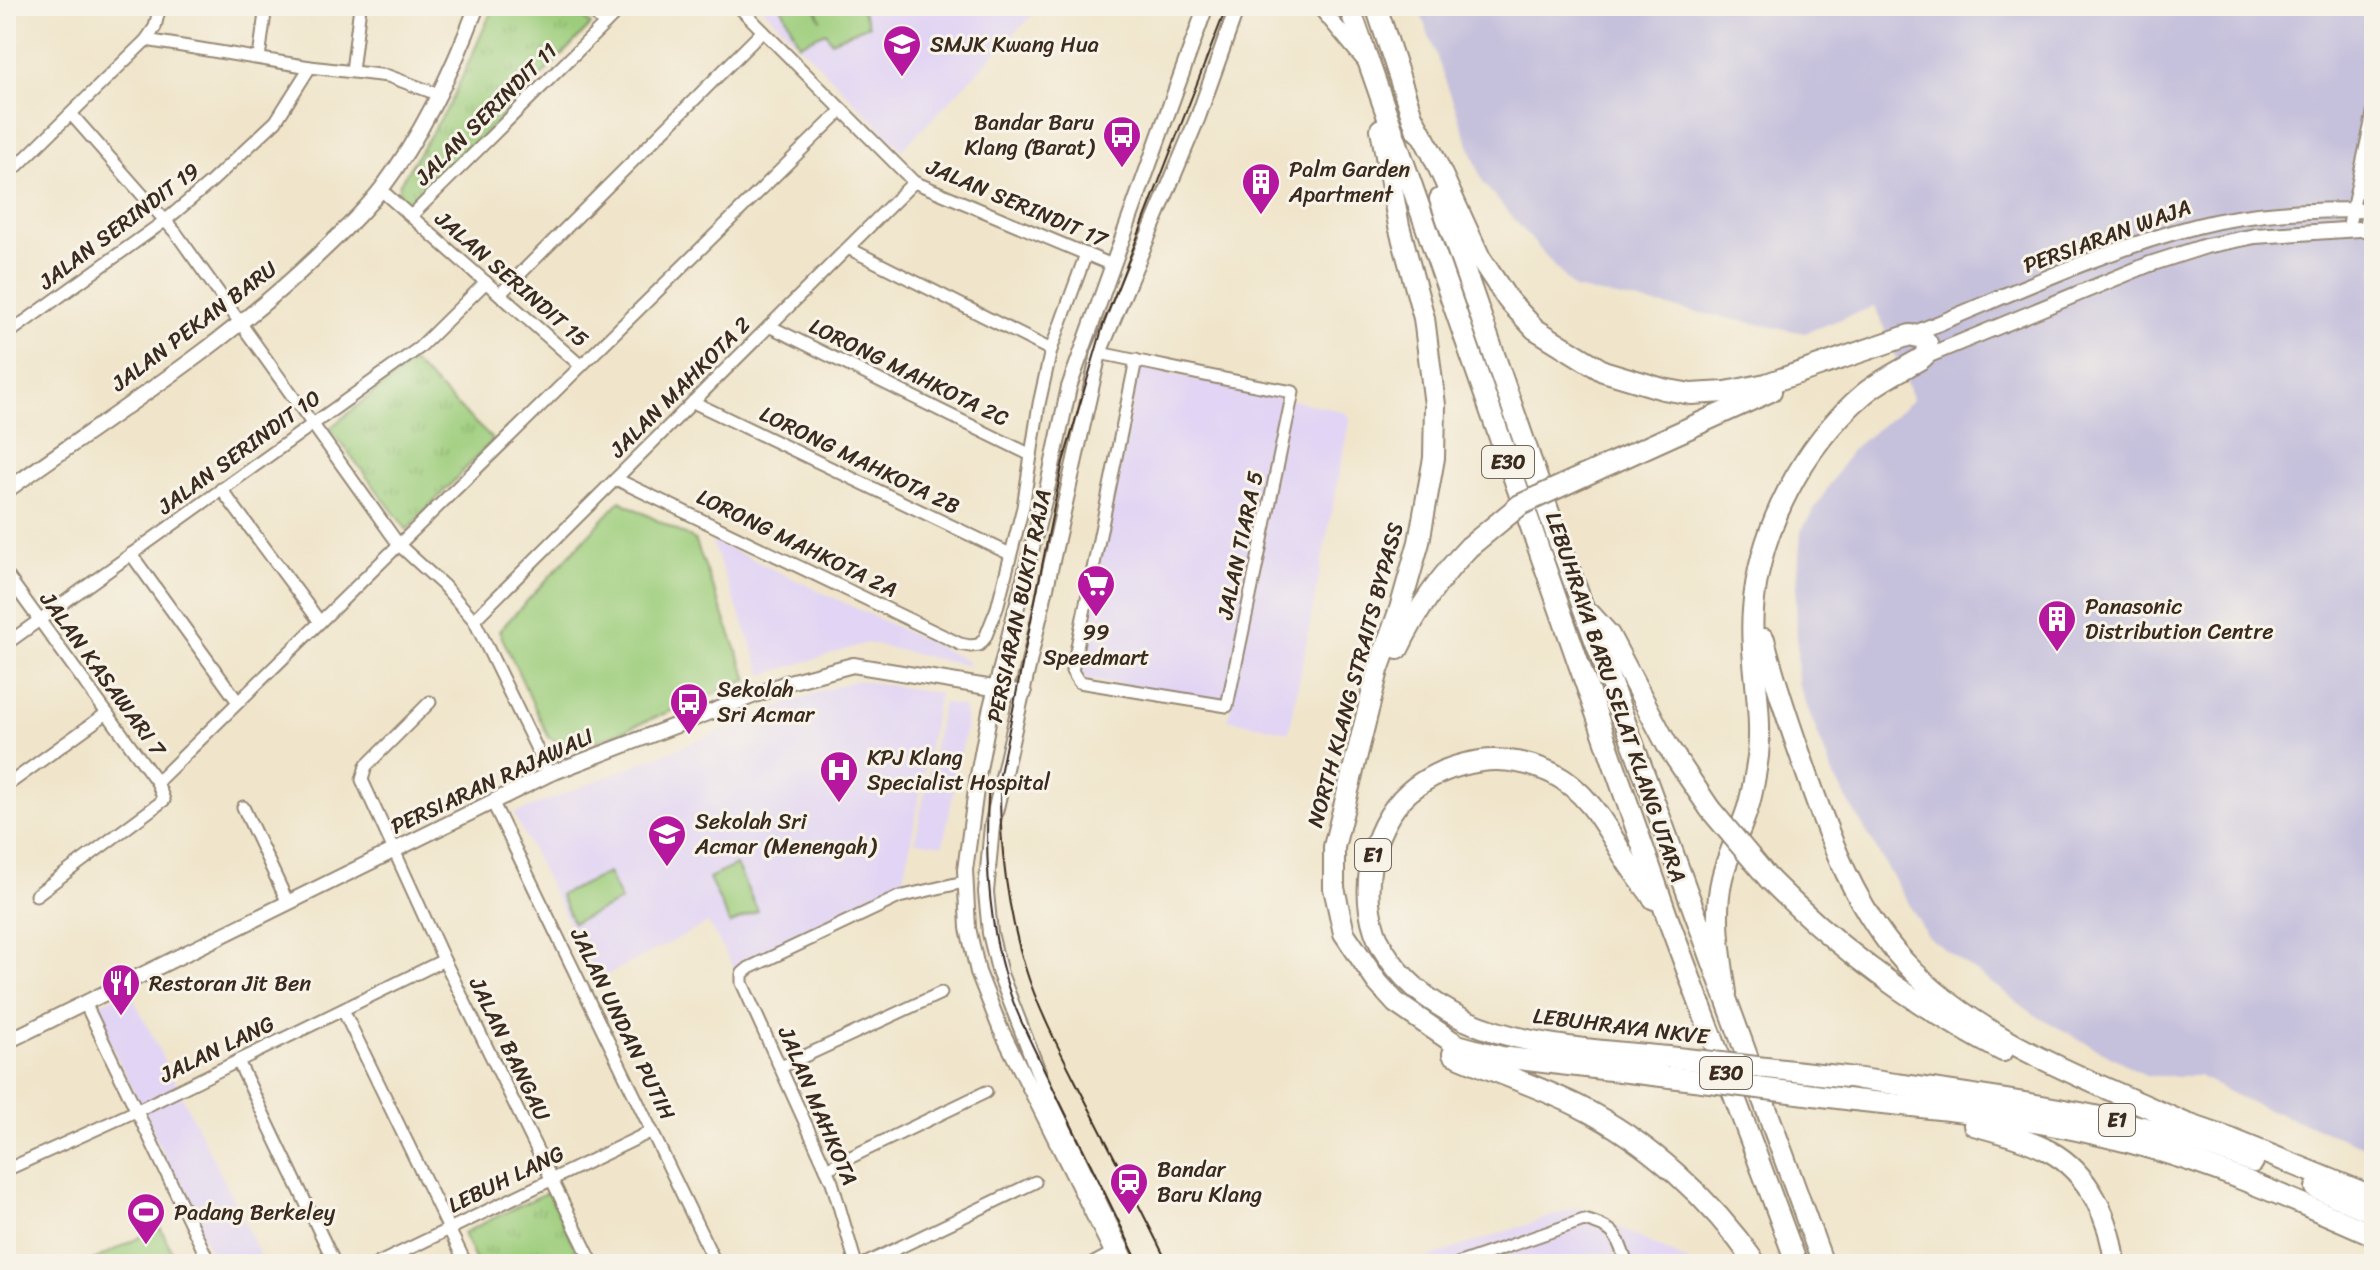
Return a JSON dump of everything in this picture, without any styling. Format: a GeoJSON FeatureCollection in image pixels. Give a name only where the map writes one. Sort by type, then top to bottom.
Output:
{"type":"FeatureCollection","features":[{"type":"Feature","properties":{"kind":"highway","name":"LEBUHRAYA BARU SELAT KLANG UTARA"},"geometry":{"type":"LineString","coordinates":[[1349,6],[1668,919],[1797,1264]]}},
{"type":"Feature","properties":{"kind":"highway","name":"LEBUHRAYA BARU SELAT KLANG UTARA"},"geometry":{"type":"LineString","coordinates":[[1376,6],[1583,606],[1823,1264]]}},
{"type":"Feature","properties":{"kind":"highway","name":"NORTH KLANG STRAITS BYPASS"},"geometry":{"type":"LineString","coordinates":[[1370,66],[1399,226],[1424,318],[1435,405],[1434,458],[1419,542],[1368,710],[1334,847],[1334,888],[1344,933],[1377,982],[1396,1003],[1457,1045],[1501,1057],[1669,1067],[1884,1103]]}},
{"type":"Feature","properties":{"kind":"highway"},"geometry":{"type":"LineString","coordinates":[[1413,118],[1480,258],[1508,300],[1535,329],[1603,371],[1691,394],[1726,392],[1813,369],[1910,335],[1923,338],[1927,343],[1926,354],[1922,358],[1867,392],[1816,444],[1797,471],[1783,500],[1756,587],[1753,612],[1759,707],[1758,756],[1749,804],[1722,878],[1719,905],[1726,993]]}},
{"type":"Feature","properties":{"kind":"highway"},"geometry":{"type":"LineString","coordinates":[[1368,710],[1421,604],[1446,570],[1520,505],[1762,396],[1813,369]]}},
{"type":"Feature","properties":{"kind":"highway"},"geometry":{"type":"LineString","coordinates":[[1756,587],[1775,684],[1817,804],[1853,890],[1880,933],[1914,973],[1960,1009],[2005,1038],[2182,1122]]}},
{"type":"Feature","properties":{"kind":"highway"},"geometry":{"type":"LineString","coordinates":[[1583,606],[1609,635],[1667,745],[1710,809],[1769,879],[1814,922],[1872,969],[1921,1004],[1975,1036],[2065,1080],[2231,1139],[2374,1197]]}},
{"type":"Feature","properties":{"kind":"highway","name":"LEBUHRAYA NKVE"},"geometry":{"type":"LineString","coordinates":[[1668,919],[1626,860],[1599,814],[1553,773],[1511,761],[1468,763],[1447,768],[1408,793],[1393,811],[1374,852],[1368,887],[1371,918],[1381,947],[1396,969],[1431,1001],[1493,1031],[1669,1067],[1847,1077],[2055,1107],[2133,1124],[2243,1158],[2374,1213]]}},
{"type":"Feature","properties":{"kind":"highway"},"geometry":{"type":"LineString","coordinates":[[1344,933],[1364,980],[1403,1023],[1435,1047],[1578,1106],[1640,1143],[1709,1204],[1756,1264]]}},
{"type":"Feature","properties":{"kind":"highway"},"geometry":{"type":"LineString","coordinates":[[1884,1103],[1968,1123],[2052,1153],[2085,1183],[2097,1202],[2111,1235],[2115,1264]]}},
{"type":"Feature","properties":{"kind":"highway","name":"E30"},"geometry":{"type":"LineString","coordinates":[[1884,1103],[2050,1125],[2123,1141],[2220,1170],[2374,1235]]}},
{"type":"Feature","properties":{"kind":"street"},"geometry":{"type":"LineString","coordinates":[[6,177],[146,40],[155,27],[160,6]]}},
{"type":"Feature","properties":{"kind":"street"},"geometry":{"type":"LineString","coordinates":[[259,58],[266,6]]}},
{"type":"Feature","properties":{"kind":"street"},"geometry":{"type":"LineString","coordinates":[[352,71],[360,6]]}},
{"type":"Feature","properties":{"kind":"street","name":"JALAN PEKAN BARU"},"geometry":{"type":"LineString","coordinates":[[6,491],[239,324],[291,280],[381,190],[440,95],[477,6]]}},
{"type":"Feature","properties":{"kind":"street"},"geometry":{"type":"LineString","coordinates":[[586,6],[605,24]]}},
{"type":"Feature","properties":{"kind":"street","name":"JALAN SERINDIT 11"},"geometry":{"type":"LineString","coordinates":[[411,216],[623,6]]}},
{"type":"Feature","properties":{"kind":"street","name":"JALAN SERINDIT 17"},"geometry":{"type":"LineString","coordinates":[[738,6],[914,182],[1112,265]]}},
{"type":"Feature","properties":{"kind":"street","name":"PERSIARAN BUKIT RAJA"},"geometry":{"type":"LineString","coordinates":[[1118,1261],[1000,1028],[978,972],[968,928],[964,882],[978,775],[996,688],[1048,485],[1069,387],[1206,6]]}},
{"type":"Feature","properties":{"kind":"street","name":"PERSIARAN BUKIT RAJA"},"geometry":{"type":"LineString","coordinates":[[1118,1261],[1010,1002],[990,933],[986,892],[992,826],[1099,353],[1198,117],[1234,16],[1241,6]]}},
{"type":"Feature","properties":{"kind":"street"},"geometry":{"type":"LineString","coordinates":[[1319,6],[1370,66]]}},
{"type":"Feature","properties":{"kind":"street"},"geometry":{"type":"LineString","coordinates":[[500,294],[763,31]]}},
{"type":"Feature","properties":{"kind":"street"},"geometry":{"type":"LineString","coordinates":[[146,40],[310,67],[388,76],[440,95]]}},
{"type":"Feature","properties":{"kind":"street","name":"JALAN SERINDIT 19"},"geometry":{"type":"LineString","coordinates":[[6,335],[166,220],[276,121],[310,67]]}},
{"type":"Feature","properties":{"kind":"street"},"geometry":{"type":"LineString","coordinates":[[2348,229],[2374,109]]}},
{"type":"Feature","properties":{"kind":"street"},"geometry":{"type":"LineString","coordinates":[[157,782],[842,110]]}},
{"type":"Feature","properties":{"kind":"street"},"geometry":{"type":"LineString","coordinates":[[72,115],[166,220],[399,545],[443,585],[474,620],[549,774]]}},
{"type":"Feature","properties":{"kind":"street","name":"JALAN MAHKOTA 2"},"geometry":{"type":"LineString","coordinates":[[474,620],[914,182]]}},
{"type":"Feature","properties":{"kind":"street"},"geometry":{"type":"LineString","coordinates":[[2369,228],[2374,185]]}},
{"type":"Feature","properties":{"kind":"street","name":"JALAN SERINDIT 15"},"geometry":{"type":"LineString","coordinates":[[381,190],[581,366]]}},
{"type":"Feature","properties":{"kind":"street","name":"PERSIARAN WAJA"},"geometry":{"type":"LineString","coordinates":[[1910,335],[2113,253],[2174,233],[2283,212],[2371,210]]}},
{"type":"Feature","properties":{"kind":"street","name":"PERSIARAN WAJA"},"geometry":{"type":"LineString","coordinates":[[1922,358],[2150,264],[2206,246],[2255,236],[2369,228]]}},
{"type":"Feature","properties":{"kind":"street"},"geometry":{"type":"LineString","coordinates":[[848,248],[1051,350]]}},
{"type":"Feature","properties":{"kind":"street"},"geometry":{"type":"LineString","coordinates":[[1010,554],[1023,507],[1051,350],[1086,254]]}},
{"type":"Feature","properties":{"kind":"street","name":"JALAN SERINDIT 10"},"geometry":{"type":"LineString","coordinates":[[6,644],[419,348],[486,282]]}},
{"type":"Feature","properties":{"kind":"street","name":"LORONG MAHKOTA 2C"},"geometry":{"type":"LineString","coordinates":[[769,326],[1031,455]]}},
{"type":"Feature","properties":{"kind":"street"},"geometry":{"type":"LineString","coordinates":[[1099,353],[1136,360]]}},
{"type":"Feature","properties":{"kind":"street","name":"JALAN TIARA 5"},"geometry":{"type":"LineString","coordinates":[[1136,360],[1190,374],[1293,392],[1227,706],[1079,682],[1072,671],[1136,360]]}},
{"type":"Feature","properties":{"kind":"street","name":"LORONG MAHKOTA 2B"},"geometry":{"type":"LineString","coordinates":[[693,402],[1010,554]]}},
{"type":"Feature","properties":{"kind":"street","name":"LORONG MAHKOTA 2A"},"geometry":{"type":"LineString","coordinates":[[616,479],[960,644],[970,646],[979,645],[985,638],[997,608],[1010,554]]}},
{"type":"Feature","properties":{"kind":"street"},"geometry":{"type":"LineString","coordinates":[[221,489],[320,622]]}},
{"type":"Feature","properties":{"kind":"street"},"geometry":{"type":"LineString","coordinates":[[131,554],[238,702]]}},
{"type":"Feature","properties":{"kind":"street","name":"JALAN KASAWARI 7"},"geometry":{"type":"LineString","coordinates":[[6,574],[157,782],[164,800],[36,895]]}},
{"type":"Feature","properties":{"kind":"street","name":"PERSIARAN RAJAWALI"},"geometry":{"type":"LineString","coordinates":[[8,1040],[549,774],[789,682],[853,665],[1024,693]]}},
{"type":"Feature","properties":{"kind":"street","name":"JALAN BANGAU"},"geometry":{"type":"LineString","coordinates":[[430,702],[366,766],[362,780],[444,960],[593,1264]]}},
{"type":"Feature","properties":{"kind":"street"},"geometry":{"type":"LineString","coordinates":[[6,786],[107,713]]}},
{"type":"Feature","properties":{"kind":"street","name":"JALAN UNDAN PUTIH"},"geometry":{"type":"LineString","coordinates":[[492,801],[716,1264]]}},
{"type":"Feature","properties":{"kind":"street"},"geometry":{"type":"LineString","coordinates":[[243,807],[288,903]]}},
{"type":"Feature","properties":{"kind":"street","name":"JALAN MAHKOTA"},"geometry":{"type":"LineString","coordinates":[[856,1264],[826,1169],[742,983],[742,974],[899,897],[964,882]]}},
{"type":"Feature","properties":{"kind":"street","name":"JALAN LANG"},"geometry":{"type":"LineString","coordinates":[[6,1170],[136,1111],[444,960]]}},
{"type":"Feature","properties":{"kind":"street"},"geometry":{"type":"LineString","coordinates":[[781,1067],[941,993]]}},
{"type":"Feature","properties":{"kind":"street"},"geometry":{"type":"LineString","coordinates":[[85,1003],[210,1264]]}},
{"type":"Feature","properties":{"kind":"street"},"geometry":{"type":"LineString","coordinates":[[343,1010],[466,1264]]}},
{"type":"Feature","properties":{"kind":"street"},"geometry":{"type":"LineString","coordinates":[[238,1061],[335,1264]]}},
{"type":"Feature","properties":{"kind":"street"},"geometry":{"type":"LineString","coordinates":[[826,1169],[986,1092]]}},
{"type":"Feature","properties":{"kind":"street","name":"LEBUH LANG"},"geometry":{"type":"LineString","coordinates":[[377,1264],[652,1131]]}},
{"type":"Feature","properties":{"kind":"street"},"geometry":{"type":"LineString","coordinates":[[865,1264],[1035,1182]]}},
{"type":"Feature","properties":{"kind":"street"},"geometry":{"type":"LineString","coordinates":[[1457,1264],[1584,1220],[1601,1224],[1615,1233],[1627,1264]]}},
{"type":"Feature","properties":{"kind":"street"},"geometry":{"type":"LineString","coordinates":[[1092,1264],[1118,1261]]}},
{"type":"Feature","properties":{"kind":"shaded area","name":"SMJK Kwang Hua"},"geometry":{"type":"Polygon","coordinates":[[[761,6],[1041,6],[902,150],[761,6]]]}},
{"type":"Feature","properties":{"kind":"shaded area"},"geometry":{"type":"Polygon","coordinates":[[[1418,6],[2374,6],[2374,1150],[2246,1101],[2199,1076],[2147,1076],[2035,1015],[1928,937],[1834,777],[1798,683],[1796,598],[1801,531],[1851,450],[1913,400],[1875,306],[1805,333],[1574,289],[1483,183],[1418,6]]]}},
{"type":"Feature","properties":{"kind":"shaded area"},"geometry":{"type":"Polygon","coordinates":[[[1139,367],[1342,411],[1350,417],[1289,732],[1228,719],[1231,704],[1083,678],[1077,669],[1139,367]]]}},
{"type":"Feature","properties":{"kind":"shaded area"},"geometry":{"type":"Polygon","coordinates":[[[711,540],[968,661],[968,666],[867,643],[763,675],[711,540]]]}},
{"type":"Feature","properties":{"kind":"shaded area"},"geometry":{"type":"Polygon","coordinates":[[[857,680],[939,693],[904,878],[734,968],[708,923],[597,980],[514,814],[812,694],[857,680]]]}},
{"type":"Feature","properties":{"kind":"shaded area"},"geometry":{"type":"Polygon","coordinates":[[[943,702],[963,707],[967,722],[943,845],[915,841],[943,702]]]}},
{"type":"Feature","properties":{"kind":"shaded area"},"geometry":{"type":"Polygon","coordinates":[[[129,989],[264,1264],[216,1264],[93,1007],[129,989]]]}},
{"type":"Feature","properties":{"kind":"shaded area"},"geometry":{"type":"Polygon","coordinates":[[[1578,1207],[1693,1264],[1410,1264],[1578,1207]]]}},
{"type":"Feature","properties":{"kind":"green space"},"geometry":{"type":"Polygon","coordinates":[[[494,6],[571,6],[591,25],[421,199],[413,202],[404,200],[398,192],[400,183],[450,104],[494,6]]]}},
{"type":"Feature","properties":{"kind":"green space"},"geometry":{"type":"Polygon","coordinates":[[[781,6],[814,6],[821,20],[816,6],[860,6],[869,25],[831,41],[826,32],[799,44],[781,6]]]}},
{"type":"Feature","properties":{"kind":"green space"},"geometry":{"type":"Polygon","coordinates":[[[412,362],[493,440],[407,530],[330,428],[412,362]]]}},
{"type":"Feature","properties":{"kind":"green space"},"geometry":{"type":"Polygon","coordinates":[[[620,501],[695,540],[748,680],[602,739],[574,747],[549,738],[499,631],[620,501]]]}},
{"type":"Feature","properties":{"kind":"green space"},"geometry":{"type":"Polygon","coordinates":[[[736,865],[758,911],[730,924],[709,878],[736,865]]]}},
{"type":"Feature","properties":{"kind":"green space"},"geometry":{"type":"Polygon","coordinates":[[[608,873],[621,901],[573,923],[560,895],[608,873]]]}},
{"type":"Feature","properties":{"kind":"green space"},"geometry":{"type":"Polygon","coordinates":[[[548,1192],[583,1264],[477,1264],[463,1233],[548,1192]]]}},
{"type":"Feature","properties":{"kind":"green space","name":"Padang Berkeley"},"geometry":{"type":"Polygon","coordinates":[[[160,1227],[178,1264],[86,1264],[160,1227]]]}},
{"type":"Feature","properties":{"kind":"tram line"},"geometry":{"type":"LineString","coordinates":[[1168,1264],[1060,1052],[1031,984],[1018,944],[1008,896],[1002,847],[1000,774],[1063,462],[1103,326],[1227,6]]}},
{"type":"Feature","properties":{"kind":"tram line"},"geometry":{"type":"LineString","coordinates":[[989,780],[989,889],[997,943],[1011,996],[1139,1264]]}},
{"type":"Feature","properties":{"kind":"place","name":"SMJK Kwang Hua"},"geometry":{"type":"Point","coordinates":[902,78]}},
{"type":"Feature","properties":{"kind":"place","name":"Bandar Baru Klang (Barat)"},"geometry":{"type":"Point","coordinates":[1122,169]}},
{"type":"Feature","properties":{"kind":"place","name":"Palm Garden Apartment"},"geometry":{"type":"Point","coordinates":[1261,216]}},
{"type":"Feature","properties":{"kind":"place","name":"99 Speedmart"},"geometry":{"type":"Point","coordinates":[1096,618]}},
{"type":"Feature","properties":{"kind":"place","name":"Panasonic Distribution Centre"},"geometry":{"type":"Point","coordinates":[2057,653]}},
{"type":"Feature","properties":{"kind":"place","name":"Sekolah Sri Acmar"},"geometry":{"type":"Point","coordinates":[689,736]}},
{"type":"Feature","properties":{"kind":"place","name":"KPJ Klang Specialist Hospital"},"geometry":{"type":"Point","coordinates":[839,804]}},
{"type":"Feature","properties":{"kind":"place","name":"Sekolah Sri Acmar (Menengah)"},"geometry":{"type":"Point","coordinates":[667,868]}},
{"type":"Feature","properties":{"kind":"place","name":"Restoran Jit Ben"},"geometry":{"type":"Point","coordinates":[121,1017]}},
{"type":"Feature","properties":{"kind":"place","name":"Bandar Baru Klang"},"geometry":{"type":"Point","coordinates":[1129,1216]}},
{"type":"Feature","properties":{"kind":"place","name":"Padang Berkeley"},"geometry":{"type":"Point","coordinates":[146,1246]}}]}
